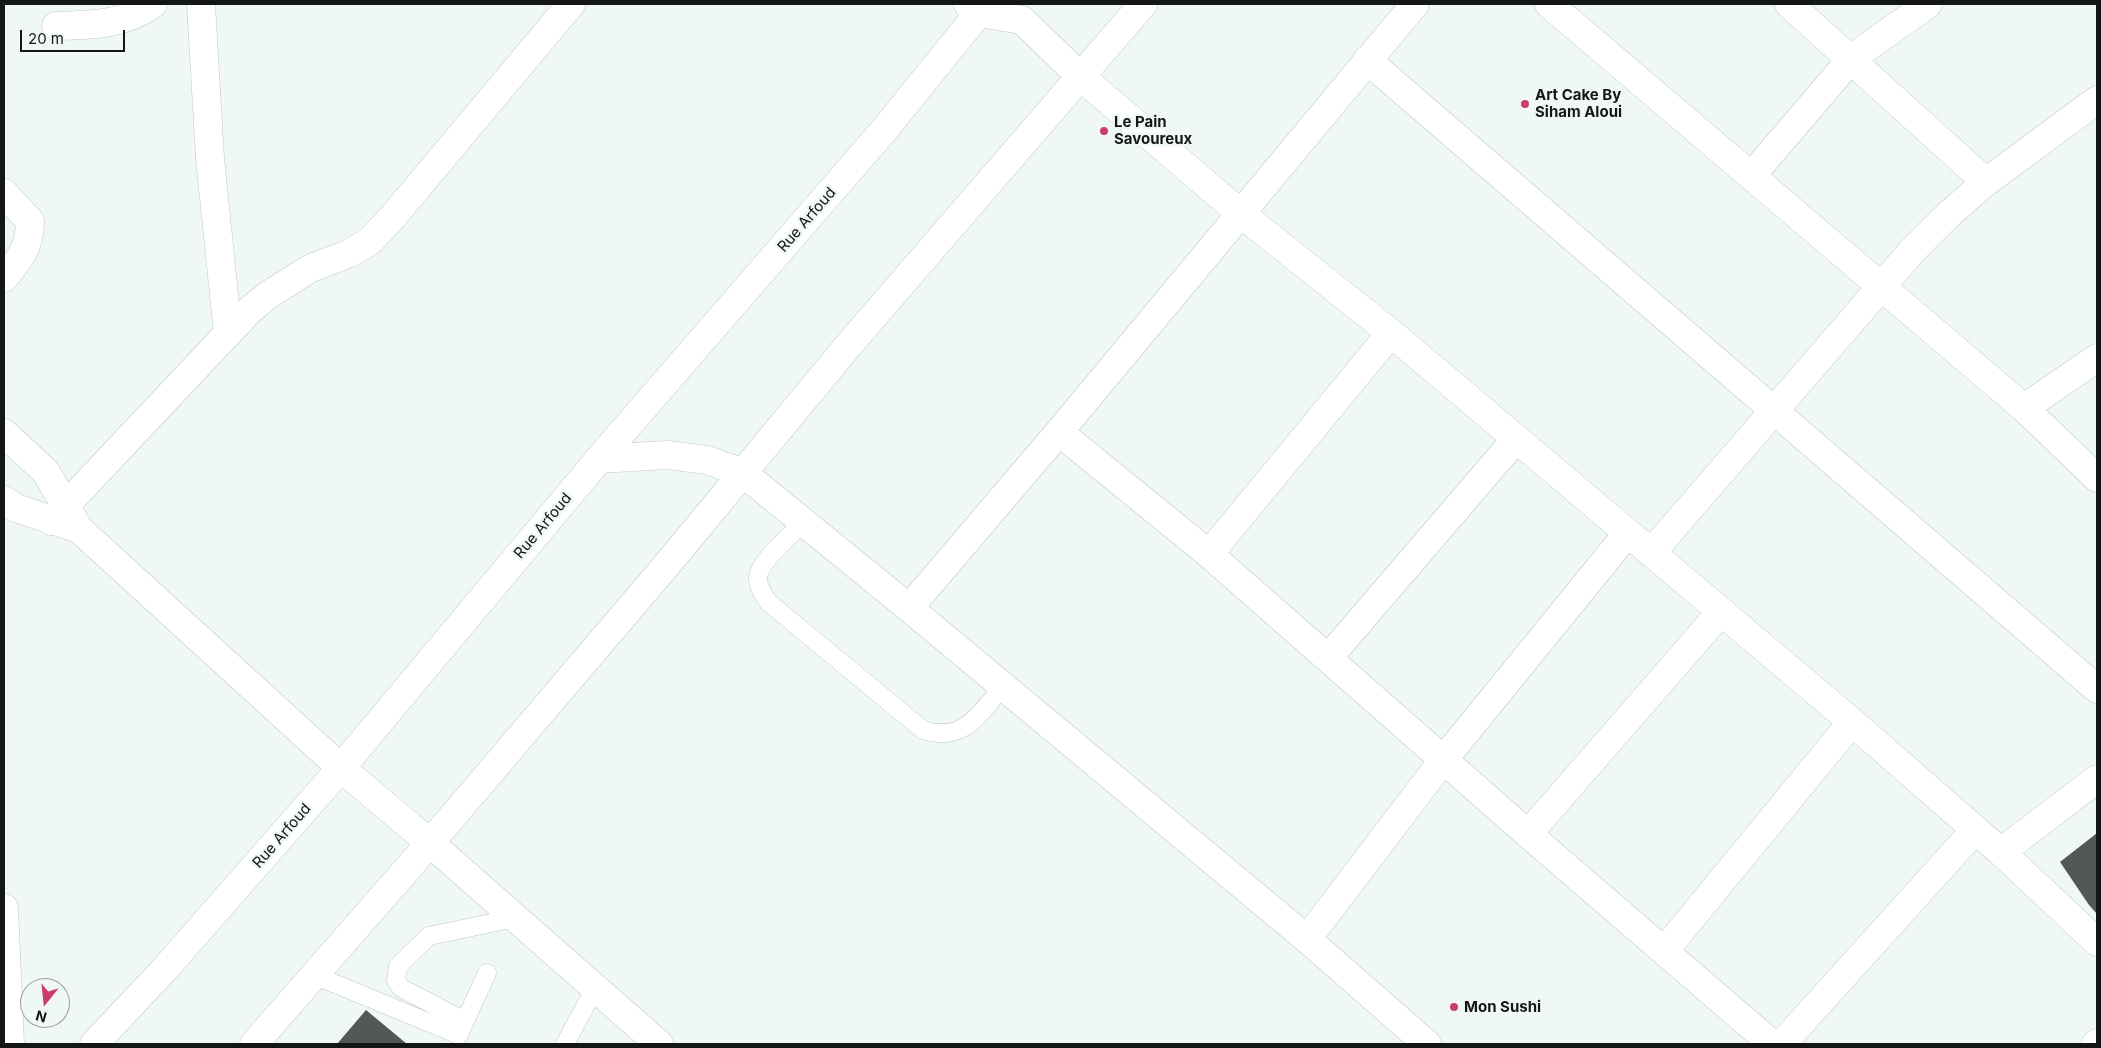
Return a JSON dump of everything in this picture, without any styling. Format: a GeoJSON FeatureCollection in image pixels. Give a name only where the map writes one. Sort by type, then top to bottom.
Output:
{"type":"FeatureCollection","features":[{"type":"Feature","properties":{"kind":"street"},"geometry":{"type":"LineString","coordinates":[[56,26],[114,23],[141,13],[153,4]]}},
{"type":"Feature","properties":{"kind":"street"},"geometry":{"type":"LineString","coordinates":[[201,4],[210,158],[228,334]]}},
{"type":"Feature","properties":{"kind":"street"},"geometry":{"type":"LineString","coordinates":[[59,513],[250,310],[289,281],[311,268],[348,254],[369,242],[390,220],[571,4]]}},
{"type":"Feature","properties":{"kind":"street"},"geometry":{"type":"LineString","coordinates":[[254,1044],[430,843],[847,347],[1142,4]]}},
{"type":"Feature","properties":{"kind":"street"},"geometry":{"type":"LineString","coordinates":[[908,608],[1059,432],[1415,4]]}},
{"type":"Feature","properties":{"kind":"street"},"geometry":{"type":"LineString","coordinates":[[1549,4],[2024,408],[2097,478]]}},
{"type":"Feature","properties":{"kind":"street"},"geometry":{"type":"LineString","coordinates":[[1789,4],[1852,58],[1986,182]]}},
{"type":"Feature","properties":{"kind":"street"},"geometry":{"type":"LineString","coordinates":[[1752,175],[1852,58],[1928,4]]}},
{"type":"Feature","properties":{"kind":"street"},"geometry":{"type":"LineString","coordinates":[[977,7],[1020,12],[1081,77],[1240,213],[1391,333],[1852,722],[2001,852],[2097,942]]}},
{"type":"Feature","properties":{"kind":"street","name":"Rue Arfoud"},"geometry":{"type":"LineString","coordinates":[[94,1044],[164,970],[341,768],[599,459],[885,129],[977,7]]}},
{"type":"Feature","properties":{"kind":"street"},"geometry":{"type":"LineString","coordinates":[[1367,60],[2097,689]]}},
{"type":"Feature","properties":{"kind":"street"},"geometry":{"type":"LineString","coordinates":[[1651,552],[1881,287],[1934,229],[1986,182],[2097,100]]}},
{"type":"Feature","properties":{"kind":"street"},"geometry":{"type":"LineString","coordinates":[[4,193],[30,221],[30,234],[26,250],[4,278]]}},
{"type":"Feature","properties":{"kind":"street"},"geometry":{"type":"LineString","coordinates":[[1209,554],[1391,333]]}},
{"type":"Feature","properties":{"kind":"street"},"geometry":{"type":"LineString","coordinates":[[2024,408],[2097,358]]}},
{"type":"Feature","properties":{"kind":"street"},"geometry":{"type":"LineString","coordinates":[[1059,432],[1209,554],[1329,657],[1528,834],[1772,1044]]}},
{"type":"Feature","properties":{"kind":"street"},"geometry":{"type":"LineString","coordinates":[[4,433],[46,472],[59,513]]}},
{"type":"Feature","properties":{"kind":"street"},"geometry":{"type":"LineString","coordinates":[[1329,657],[1516,438]]}},
{"type":"Feature","properties":{"kind":"street"},"geometry":{"type":"LineString","coordinates":[[599,459],[667,455],[707,460],[743,473],[1307,939],[1427,1044]]}},
{"type":"Feature","properties":{"kind":"street"},"geometry":{"type":"LineString","coordinates":[[4,500],[16,508],[59,513],[79,529],[341,768],[430,843],[659,1044]]}},
{"type":"Feature","properties":{"kind":"street"},"geometry":{"type":"LineString","coordinates":[[1307,939],[1444,759],[1627,534]]}},
{"type":"Feature","properties":{"kind":"street"},"geometry":{"type":"LineString","coordinates":[[1528,834],[1721,612]]}},
{"type":"Feature","properties":{"kind":"street"},"geometry":{"type":"LineString","coordinates":[[1665,950],[1852,722]]}},
{"type":"Feature","properties":{"kind":"street"},"geometry":{"type":"LineString","coordinates":[[2001,852],[2097,779]]}},
{"type":"Feature","properties":{"kind":"street"},"geometry":{"type":"LineString","coordinates":[[1782,1044],[1975,830]]}},
{"type":"Feature","properties":{"kind":"street"},"geometry":{"type":"LineString","coordinates":[[4,908],[10,1044]]}},
{"type":"Feature","properties":{"kind":"lane"},"geometry":{"type":"LineString","coordinates":[[803,522],[763,565],[758,577],[760,589],[768,602],[908,718],[923,730],[940,735],[957,732],[970,723],[1004,687]]}},
{"type":"Feature","properties":{"kind":"lane"},"geometry":{"type":"LineString","coordinates":[[459,1034],[401,988],[396,980],[398,966],[430,936],[515,918]]}},
{"type":"Feature","properties":{"kind":"lane"},"geometry":{"type":"LineString","coordinates":[[459,1034],[487,973]]}},
{"type":"Feature","properties":{"kind":"lane"},"geometry":{"type":"LineString","coordinates":[[314,976],[459,1034]]}},
{"type":"Feature","properties":{"kind":"lane"},"geometry":{"type":"LineString","coordinates":[[565,1044],[595,988]]}},
{"type":"Feature","properties":{"kind":"building"},"geometry":{"type":"Polygon","coordinates":[[[2097,833],[2097,914],[2060,862],[2097,833]]]}},
{"type":"Feature","properties":{"kind":"building"},"geometry":{"type":"Polygon","coordinates":[[[366,1010],[407,1044],[337,1044],[366,1010]]]}},
{"type":"Feature","properties":{"kind":"place","name":"Art Cake By Siham Aloui"},"geometry":{"type":"Point","coordinates":[1525,104]}},
{"type":"Feature","properties":{"kind":"place","name":"Le Pain Savoureux"},"geometry":{"type":"Point","coordinates":[1104,131]}},
{"type":"Feature","properties":{"kind":"place","name":"Mon Sushi"},"geometry":{"type":"Point","coordinates":[1454,1007]}}]}
